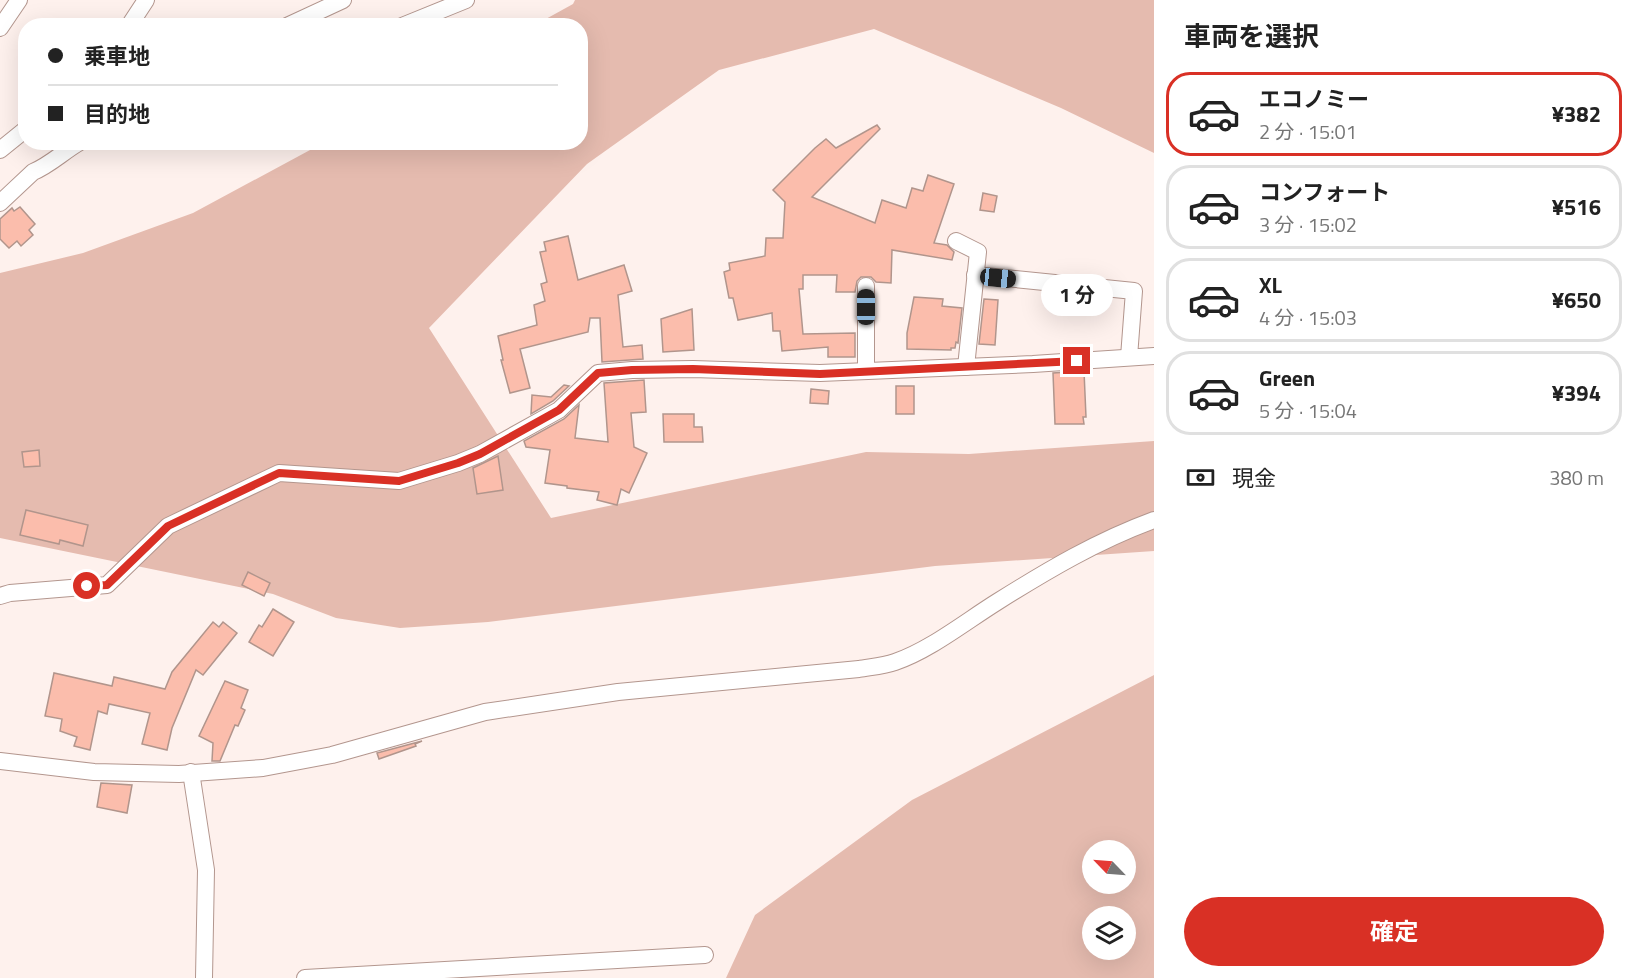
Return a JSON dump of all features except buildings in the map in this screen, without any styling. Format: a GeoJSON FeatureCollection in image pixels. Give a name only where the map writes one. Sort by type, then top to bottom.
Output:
{"type":"FeatureCollection","features":[{"type":"Feature","properties":{"kind":"street"},"geometry":{"type":"LineString","coordinates":[[0,28],[19,0]]}},
{"type":"Feature","properties":{"kind":"street"},"geometry":{"type":"LineString","coordinates":[[134,18],[146,0]]}},
{"type":"Feature","properties":{"kind":"street"},"geometry":{"type":"LineString","coordinates":[[304,18],[343,0]]}},
{"type":"Feature","properties":{"kind":"street"},"geometry":{"type":"LineString","coordinates":[[422,18],[466,0]]}},
{"type":"Feature","properties":{"kind":"street"},"geometry":{"type":"LineString","coordinates":[[0,150],[18,135]]}},
{"type":"Feature","properties":{"kind":"street"},"geometry":{"type":"LineString","coordinates":[[0,203],[33,172],[40,170],[64,150]]}},
{"type":"Feature","properties":{"kind":"street"},"geometry":{"type":"LineString","coordinates":[[956,241],[978,252],[966,367]]}},
{"type":"Feature","properties":{"kind":"street"},"geometry":{"type":"LineString","coordinates":[[975,275],[1134,291],[1129,357]]}},
{"type":"Feature","properties":{"kind":"street"},"geometry":{"type":"LineString","coordinates":[[866,286],[866,371]]}},
{"type":"Feature","properties":{"kind":"street"},"geometry":{"type":"LineString","coordinates":[[0,596],[10,593],[107,585],[168,526],[279,473],[399,481],[458,463],[480,454],[559,410],[598,373],[693,369],[820,374],[1154,357]]}},
{"type":"Feature","properties":{"kind":"street"},"geometry":{"type":"LineString","coordinates":[[0,761],[94,772],[178,774],[263,768],[332,755],[485,712],[618,692],[859,669],[894,663],[947,636],[997,602],[1084,550],[1116,534],[1154,520]]}},
{"type":"Feature","properties":{"kind":"street"},"geometry":{"type":"LineString","coordinates":[[191,772],[206,870],[204,978]]}},
{"type":"Feature","properties":{"kind":"street"},"geometry":{"type":"LineString","coordinates":[[306,978],[705,955]]}},
{"type":"Feature","properties":{"kind":"shaded area"},"geometry":{"type":"Polygon","coordinates":[[[575,0],[1154,0],[1154,153],[1061,108],[874,29],[719,70],[587,164],[429,328],[551,518],[866,452],[969,454],[1154,441],[1154,551],[935,566],[488,622],[400,628],[336,618],[273,594],[0,538],[0,273],[83,253],[193,213],[310,150],[588,150],[588,18],[548,18],[573,4],[575,0]]]}},
{"type":"Feature","properties":{"kind":"shaded area"},"geometry":{"type":"Polygon","coordinates":[[[1154,675],[1154,978],[726,978],[755,915],[912,800],[1154,675]]]}},
{"type":"Feature","properties":{"kind":"route"},"geometry":{"type":"LineString","coordinates":[[87,586],[107,585],[168,526],[279,473],[399,481],[458,463],[480,454],[559,410],[598,373],[693,369],[820,374],[1077,361]]}}]}
